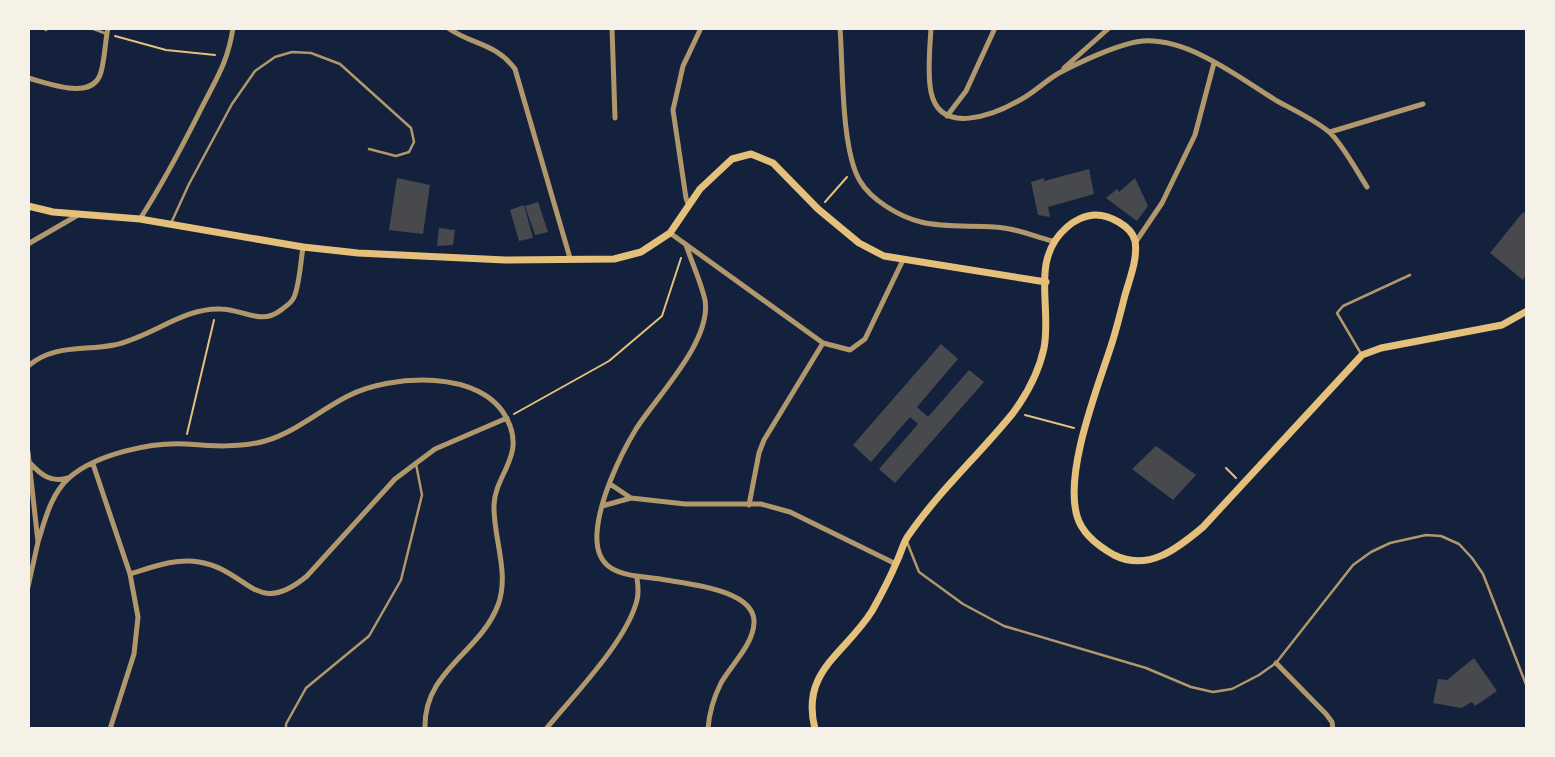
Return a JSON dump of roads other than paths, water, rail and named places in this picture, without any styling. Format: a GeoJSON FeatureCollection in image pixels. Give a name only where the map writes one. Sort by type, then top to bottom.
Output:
{"type":"FeatureCollection","features":[{"type":"Feature","properties":{"kind":"main road"},"geometry":{"type":"LineString","coordinates":[[28,206],[53,212],[140,219],[303,247],[358,253],[505,260],[614,259],[641,251],[670,233],[700,189],[732,159],[751,154],[773,163],[818,209],[859,243],[884,256],[1046,282]]}},
{"type":"Feature","properties":{"kind":"main road"},"geometry":{"type":"LineString","coordinates":[[816,729],[811,712],[812,692],[825,669],[871,612],[906,540],[921,518],[1013,412],[1037,372],[1044,346],[1045,261],[1052,241],[1071,223],[1098,214],[1127,228],[1133,234],[1135,243],[1132,273],[1085,431],[1074,497],[1076,515],[1091,538],[1126,560],[1135,562],[1158,558],[1179,547],[1203,527],[1362,355],[1381,348],[1502,325],[1527,311]]}},
{"type":"Feature","properties":{"kind":"street"},"geometry":{"type":"LineString","coordinates":[[140,219],[175,162],[220,76],[233,28]]}},
{"type":"Feature","properties":{"kind":"street"},"geometry":{"type":"LineString","coordinates":[[448,28],[492,47],[507,58],[515,69],[570,258]]}},
{"type":"Feature","properties":{"kind":"street"},"geometry":{"type":"LineString","coordinates":[[612,28],[615,118]]}},
{"type":"Feature","properties":{"kind":"street"},"geometry":{"type":"LineString","coordinates":[[689,206],[673,110],[683,66],[701,28]]}},
{"type":"Feature","properties":{"kind":"street"},"geometry":{"type":"LineString","coordinates":[[840,28],[845,124],[859,181],[870,193],[904,216],[918,222],[958,228],[1012,229],[1052,241]]}},
{"type":"Feature","properties":{"kind":"street"},"geometry":{"type":"LineString","coordinates":[[931,28],[931,92],[935,103],[947,116],[958,119],[975,118],[995,112],[1020,100],[1060,73],[1109,28]]}},
{"type":"Feature","properties":{"kind":"street"},"geometry":{"type":"LineString","coordinates":[[947,116],[966,92],[995,28]]}},
{"type":"Feature","properties":{"kind":"street"},"geometry":{"type":"LineString","coordinates":[[28,78],[57,86],[89,88],[97,82],[101,74],[107,31]]}},
{"type":"Feature","properties":{"kind":"street"},"geometry":{"type":"LineString","coordinates":[[1060,73],[1117,47],[1142,41],[1166,42],[1184,48],[1330,132],[1367,187]]}},
{"type":"Feature","properties":{"kind":"street"},"geometry":{"type":"LineString","coordinates":[[1135,243],[1162,203],[1195,135],[1214,63]]}},
{"type":"Feature","properties":{"kind":"street"},"geometry":{"type":"LineString","coordinates":[[1330,132],[1423,104]]}},
{"type":"Feature","properties":{"kind":"street"},"geometry":{"type":"LineString","coordinates":[[28,244],[80,213]]}},
{"type":"Feature","properties":{"kind":"street"},"geometry":{"type":"LineString","coordinates":[[670,233],[823,344],[850,350],[865,339],[903,260]]}},
{"type":"Feature","properties":{"kind":"street"},"geometry":{"type":"LineString","coordinates":[[686,245],[705,302],[699,338],[635,431],[610,484],[602,506],[597,534],[602,559],[615,570],[638,578],[663,579],[728,593],[743,600],[752,611],[755,622],[751,637],[721,684],[712,706],[708,729]]}},
{"type":"Feature","properties":{"kind":"street"},"geometry":{"type":"LineString","coordinates":[[28,366],[40,356],[63,350],[116,344],[139,337],[195,311],[234,310],[262,319],[279,312],[294,298],[303,247]]}},
{"type":"Feature","properties":{"kind":"street"},"geometry":{"type":"LineString","coordinates":[[749,505],[764,440],[823,344]]}},
{"type":"Feature","properties":{"kind":"street"},"geometry":{"type":"LineString","coordinates":[[30,462],[48,478],[60,481],[118,453],[147,447],[260,442],[279,436],[350,395],[409,381],[462,384],[494,399],[512,431],[513,450],[494,502],[502,588],[498,606],[487,623],[433,689],[424,711],[425,729]]}},
{"type":"Feature","properties":{"kind":"street"},"geometry":{"type":"LineString","coordinates":[[130,574],[173,561],[198,561],[221,568],[267,594],[290,590],[307,576],[395,479],[435,449],[507,418]]}},
{"type":"Feature","properties":{"kind":"street"},"geometry":{"type":"LineString","coordinates":[[28,452],[38,542]]}},
{"type":"Feature","properties":{"kind":"street"},"geometry":{"type":"LineString","coordinates":[[93,464],[130,574],[138,617],[134,654],[110,729]]}},
{"type":"Feature","properties":{"kind":"street"},"geometry":{"type":"LineString","coordinates":[[28,587],[50,504],[70,477]]}},
{"type":"Feature","properties":{"kind":"street"},"geometry":{"type":"LineString","coordinates":[[610,484],[631,498]]}},
{"type":"Feature","properties":{"kind":"street"},"geometry":{"type":"LineString","coordinates":[[602,506],[631,498],[685,504],[761,504],[790,512],[896,564]]}},
{"type":"Feature","properties":{"kind":"street"},"geometry":{"type":"LineString","coordinates":[[546,729],[609,652],[630,618],[637,601],[638,578]]}},
{"type":"Feature","properties":{"kind":"street"},"geometry":{"type":"LineString","coordinates":[[1276,663],[1326,715],[1332,722],[1333,729]]}},
{"type":"Feature","properties":{"kind":"lane"},"geometry":{"type":"LineString","coordinates":[[91,28],[107,31]]}},
{"type":"Feature","properties":{"kind":"lane"},"geometry":{"type":"LineString","coordinates":[[171,224],[232,104],[255,71],[275,57],[292,52],[311,53],[340,64],[411,128],[414,142],[409,152],[396,156],[369,149]]}},
{"type":"Feature","properties":{"kind":"lane"},"geometry":{"type":"LineString","coordinates":[[1362,355],[1337,313],[1343,306],[1410,275]]}},
{"type":"Feature","properties":{"kind":"lane"},"geometry":{"type":"LineString","coordinates":[[286,729],[286,724],[306,688],[369,636],[401,580],[422,495],[416,463]]}},
{"type":"Feature","properties":{"kind":"lane"},"geometry":{"type":"LineString","coordinates":[[906,540],[919,572],[963,604],[1004,626],[1146,668],[1191,687],[1213,692],[1231,689],[1259,676],[1276,663],[1353,565],[1371,552],[1390,543],[1426,535],[1441,536],[1459,544],[1483,574],[1527,687]]}}]}
